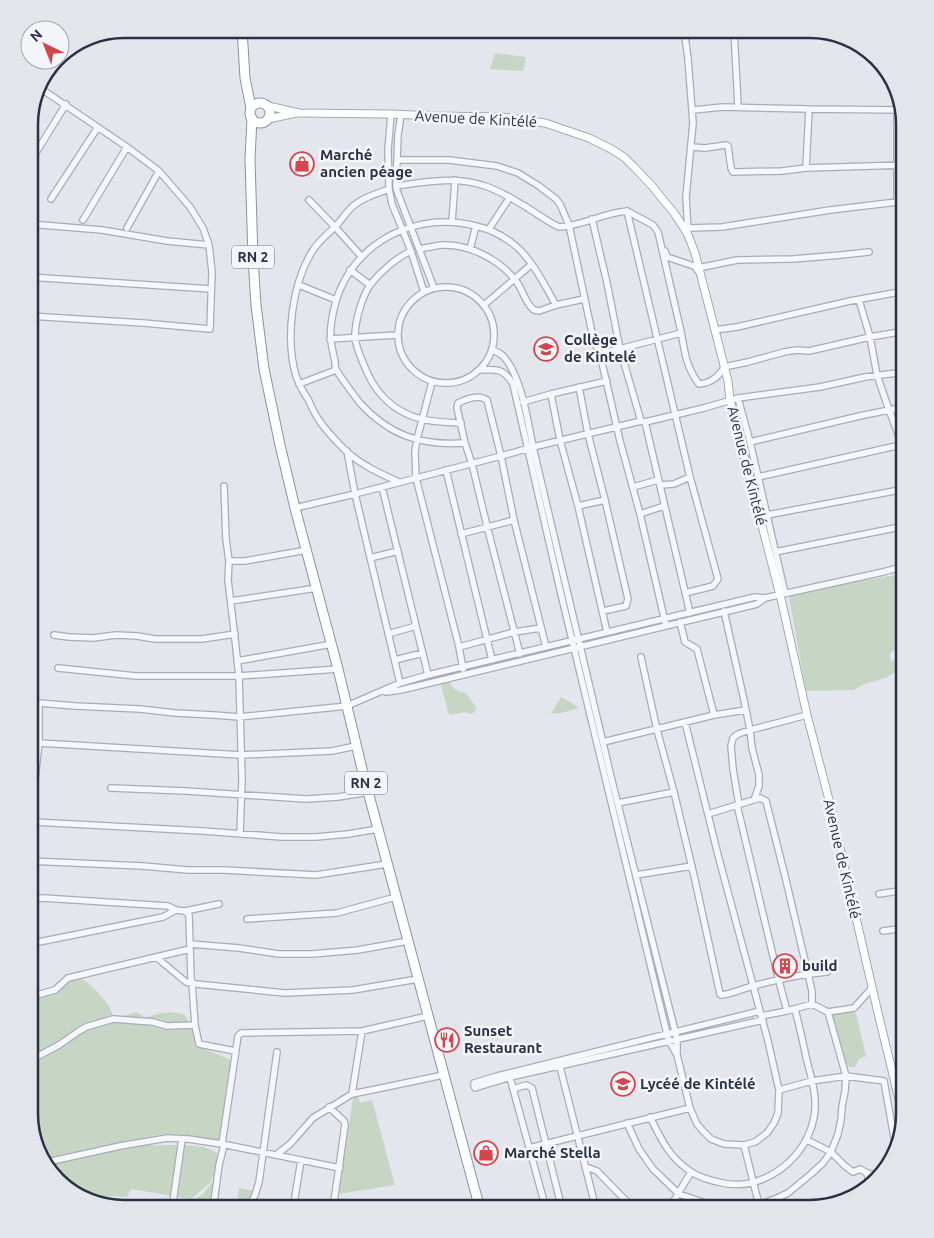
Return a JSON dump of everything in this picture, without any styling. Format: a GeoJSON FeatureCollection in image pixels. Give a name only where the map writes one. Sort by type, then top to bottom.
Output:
{"type":"FeatureCollection","features":[{"type":"Feature","properties":{"kind":"highway","name":"RN 2"},"geometry":{"type":"LineString","coordinates":[[243,38],[246,82],[254,105],[250,113],[255,121],[250,159],[253,258],[256,305],[264,369],[295,508],[332,644],[356,746],[478,1200]]}},
{"type":"Feature","properties":{"kind":"highway"},"geometry":{"type":"LineString","coordinates":[[254,105],[264,103],[268,106],[270,114],[264,122],[255,121]]}},
{"type":"Feature","properties":{"kind":"main road","name":"Avenue de Kintélé"},"geometry":{"type":"LineString","coordinates":[[268,106],[299,113]]}},
{"type":"Feature","properties":{"kind":"main road","name":"Avenue de Kintélé"},"geometry":{"type":"LineString","coordinates":[[268,119],[299,113],[502,117],[536,121],[575,132],[613,150],[625,158],[652,186],[688,232],[728,381],[730,400],[744,456],[783,594],[807,716],[835,824],[896,1087]]}},
{"type":"Feature","properties":{"kind":"street"},"geometry":{"type":"LineString","coordinates":[[685,38],[693,110],[692,147],[686,197],[688,232],[830,210],[896,202]]}},
{"type":"Feature","properties":{"kind":"street"},"geometry":{"type":"LineString","coordinates":[[734,38],[738,107]]}},
{"type":"Feature","properties":{"kind":"street"},"geometry":{"type":"LineString","coordinates":[[38,316],[143,322],[210,329],[212,272],[209,245],[204,228],[190,206],[159,171],[44,90]]}},
{"type":"Feature","properties":{"kind":"street"},"geometry":{"type":"LineString","coordinates":[[38,149],[66,104]]}},
{"type":"Feature","properties":{"kind":"street"},"geometry":{"type":"LineString","coordinates":[[693,110],[723,107],[809,110],[896,110]]}},
{"type":"Feature","properties":{"kind":"street"},"geometry":{"type":"LineString","coordinates":[[806,168],[809,110]]}},
{"type":"Feature","properties":{"kind":"street"},"geometry":{"type":"LineString","coordinates":[[390,114],[388,150],[389,189],[392,204],[411,251],[424,292]]}},
{"type":"Feature","properties":{"kind":"street"},"geometry":{"type":"LineString","coordinates":[[401,114],[398,135],[396,186],[434,288]]}},
{"type":"Feature","properties":{"kind":"street"},"geometry":{"type":"LineString","coordinates":[[51,199],[98,127]]}},
{"type":"Feature","properties":{"kind":"street"},"geometry":{"type":"LineString","coordinates":[[692,147],[728,146],[733,172],[896,165]]}},
{"type":"Feature","properties":{"kind":"street"},"geometry":{"type":"LineString","coordinates":[[83,220],[127,147]]}},
{"type":"Feature","properties":{"kind":"street"},"geometry":{"type":"LineString","coordinates":[[397,160],[468,161],[497,166],[518,173],[539,186],[560,204],[569,225],[594,342],[600,354],[607,381],[665,622]]}},
{"type":"Feature","properties":{"kind":"street"},"geometry":{"type":"LineString","coordinates":[[127,228],[159,171]]}},
{"type":"Feature","properties":{"kind":"street"},"geometry":{"type":"LineString","coordinates":[[396,186],[455,180],[485,186],[510,197],[559,227],[614,212],[627,211],[653,225],[658,232],[667,258],[694,266],[699,270],[737,260],[800,259],[869,252]]}},
{"type":"Feature","properties":{"kind":"street"},"geometry":{"type":"LineString","coordinates":[[452,222],[455,180]]}},
{"type":"Feature","properties":{"kind":"street"},"geometry":{"type":"LineString","coordinates":[[389,189],[352,206],[314,248],[299,284],[293,309],[291,334],[292,356],[299,384],[319,420],[347,452],[368,467],[399,482]]}},
{"type":"Feature","properties":{"kind":"street"},"geometry":{"type":"LineString","coordinates":[[489,229],[510,197]]}},
{"type":"Feature","properties":{"kind":"street"},"geometry":{"type":"LineString","coordinates":[[309,200],[362,257]]}},
{"type":"Feature","properties":{"kind":"street"},"geometry":{"type":"LineString","coordinates":[[627,211],[690,477],[718,579],[713,586],[685,593]]}},
{"type":"Feature","properties":{"kind":"street"},"geometry":{"type":"LineString","coordinates":[[592,219],[620,349],[643,422],[690,613]]}},
{"type":"Feature","properties":{"kind":"street"},"geometry":{"type":"LineString","coordinates":[[466,443],[429,443],[397,433],[370,414],[336,370],[330,339],[331,323],[336,300],[350,270],[377,243],[402,230],[452,222],[476,226],[489,229],[518,248],[532,264],[556,305]]}},
{"type":"Feature","properties":{"kind":"street"},"geometry":{"type":"LineString","coordinates":[[38,225],[102,230],[167,241],[209,245]]}},
{"type":"Feature","properties":{"kind":"street"},"geometry":{"type":"LineString","coordinates":[[470,249],[476,226]]}},
{"type":"Feature","properties":{"kind":"street"},"geometry":{"type":"LineString","coordinates":[[658,232],[685,359],[688,368],[699,384],[713,380],[721,374],[724,367],[784,352],[810,351],[896,333]]}},
{"type":"Feature","properties":{"kind":"street"},"geometry":{"type":"LineString","coordinates":[[419,249],[442,245],[470,249],[481,253],[496,262],[515,279],[532,310],[539,311],[584,299]]}},
{"type":"Feature","properties":{"kind":"street"},"geometry":{"type":"LineString","coordinates":[[411,251],[383,271],[370,285],[364,297],[358,316],[355,337],[360,357],[376,387],[387,401],[404,413],[422,420],[461,423]]}},
{"type":"Feature","properties":{"kind":"street"},"geometry":{"type":"LineString","coordinates":[[484,305],[532,264]]}},
{"type":"Feature","properties":{"kind":"street"},"geometry":{"type":"LineString","coordinates":[[350,270],[370,285]]}},
{"type":"Feature","properties":{"kind":"street"},"geometry":{"type":"LineString","coordinates":[[38,278],[211,289]]}},
{"type":"Feature","properties":{"kind":"street"},"geometry":{"type":"LineString","coordinates":[[299,284],[336,300]]}},
{"type":"Feature","properties":{"kind":"street"},"geometry":{"type":"LineString","coordinates":[[448,286],[462,289],[474,295],[484,305],[491,317],[494,331],[492,349],[479,370],[465,379],[449,383],[432,382],[418,375],[407,364],[400,350],[397,335],[404,309],[413,299],[434,288],[448,286]]}},
{"type":"Feature","properties":{"kind":"street"},"geometry":{"type":"LineString","coordinates":[[715,330],[896,293]]}},
{"type":"Feature","properties":{"kind":"street"},"geometry":{"type":"LineString","coordinates":[[859,300],[870,337],[877,375],[896,426]]}},
{"type":"Feature","properties":{"kind":"street"},"geometry":{"type":"LineString","coordinates":[[600,354],[681,333]]}},
{"type":"Feature","properties":{"kind":"street"},"geometry":{"type":"LineString","coordinates":[[330,339],[397,335]]}},
{"type":"Feature","properties":{"kind":"street"},"geometry":{"type":"LineString","coordinates":[[492,349],[502,356],[516,377],[523,402],[530,447]]}},
{"type":"Feature","properties":{"kind":"street"},"geometry":{"type":"LineString","coordinates":[[299,384],[336,370]]}},
{"type":"Feature","properties":{"kind":"street"},"geometry":{"type":"LineString","coordinates":[[479,370],[500,370],[509,377],[513,384],[530,447],[667,1034],[669,1042],[678,1055]]}},
{"type":"Feature","properties":{"kind":"street"},"geometry":{"type":"LineString","coordinates":[[295,508],[472,464],[530,447],[704,408],[738,398],[820,387],[896,373]]}},
{"type":"Feature","properties":{"kind":"street"},"geometry":{"type":"LineString","coordinates":[[523,402],[607,381]]}},
{"type":"Feature","properties":{"kind":"street"},"geometry":{"type":"LineString","coordinates":[[432,382],[416,439],[416,478],[459,647],[464,674]]}},
{"type":"Feature","properties":{"kind":"street"},"geometry":{"type":"LineString","coordinates":[[579,387],[588,434],[628,600],[626,606],[603,611]]}},
{"type":"Feature","properties":{"kind":"street"},"geometry":{"type":"LineString","coordinates":[[550,394],[607,632]]}},
{"type":"Feature","properties":{"kind":"street"},"geometry":{"type":"LineString","coordinates":[[520,654],[457,408],[458,403],[466,399],[482,397],[487,400],[514,520],[546,647]]}},
{"type":"Feature","properties":{"kind":"street"},"geometry":{"type":"LineString","coordinates":[[738,398],[767,515],[783,594]]}},
{"type":"Feature","properties":{"kind":"street"},"geometry":{"type":"LineString","coordinates":[[750,442],[896,409]]}},
{"type":"Feature","properties":{"kind":"street"},"geometry":{"type":"LineString","coordinates":[[758,477],[896,446]]}},
{"type":"Feature","properties":{"kind":"street"},"geometry":{"type":"LineString","coordinates":[[347,452],[355,494],[400,683]]}},
{"type":"Feature","properties":{"kind":"street"},"geometry":{"type":"LineString","coordinates":[[446,470],[492,660]]}},
{"type":"Feature","properties":{"kind":"street"},"geometry":{"type":"LineString","coordinates":[[633,486],[659,483],[674,484],[690,477]]}},
{"type":"Feature","properties":{"kind":"street"},"geometry":{"type":"LineString","coordinates":[[224,486],[226,539],[229,561],[228,580],[238,676],[242,779],[240,834]]}},
{"type":"Feature","properties":{"kind":"street"},"geometry":{"type":"LineString","coordinates":[[382,487],[428,675]]}},
{"type":"Feature","properties":{"kind":"street"},"geometry":{"type":"LineString","coordinates":[[767,515],[896,491]]}},
{"type":"Feature","properties":{"kind":"street"},"geometry":{"type":"LineString","coordinates":[[578,506],[605,500]]}},
{"type":"Feature","properties":{"kind":"street"},"geometry":{"type":"LineString","coordinates":[[640,514],[664,506]]}},
{"type":"Feature","properties":{"kind":"street"},"geometry":{"type":"LineString","coordinates":[[461,534],[514,520]]}},
{"type":"Feature","properties":{"kind":"street"},"geometry":{"type":"LineString","coordinates":[[775,552],[896,528]]}},
{"type":"Feature","properties":{"kind":"street"},"geometry":{"type":"LineString","coordinates":[[229,561],[245,561],[307,550]]}},
{"type":"Feature","properties":{"kind":"street"},"geometry":{"type":"LineString","coordinates":[[370,558],[398,551]]}},
{"type":"Feature","properties":{"kind":"street"},"geometry":{"type":"LineString","coordinates":[[381,692],[401,690],[577,647],[690,613],[755,597],[765,598],[896,568]]}},
{"type":"Feature","properties":{"kind":"street"},"geometry":{"type":"LineString","coordinates":[[231,601],[317,588]]}},
{"type":"Feature","properties":{"kind":"street"},"geometry":{"type":"LineString","coordinates":[[38,759],[40,743],[39,703],[239,717],[347,706],[400,683],[428,675],[607,632],[665,622],[680,622],[757,604],[765,598]]}},
{"type":"Feature","properties":{"kind":"street"},"geometry":{"type":"LineString","coordinates":[[724,611],[759,775],[759,786],[754,800]]}},
{"type":"Feature","properties":{"kind":"street"},"geometry":{"type":"LineString","coordinates":[[680,622],[685,642],[697,649],[714,715]]}},
{"type":"Feature","properties":{"kind":"street"},"geometry":{"type":"LineString","coordinates":[[388,634],[416,626]]}},
{"type":"Feature","properties":{"kind":"street"},"geometry":{"type":"LineString","coordinates":[[459,647],[514,632],[541,628]]}},
{"type":"Feature","properties":{"kind":"street"},"geometry":{"type":"LineString","coordinates":[[54,635],[93,638],[116,635],[137,636],[155,640],[202,639],[235,634]]}},
{"type":"Feature","properties":{"kind":"street"},"geometry":{"type":"LineString","coordinates":[[237,662],[332,644]]}},
{"type":"Feature","properties":{"kind":"street"},"geometry":{"type":"LineString","coordinates":[[577,647],[603,742],[676,1032],[678,1055],[690,1108],[697,1124],[712,1139],[724,1144],[744,1145],[756,1142],[774,1124],[778,1113],[779,1090],[685,722]]}},
{"type":"Feature","properties":{"kind":"street"},"geometry":{"type":"LineString","coordinates":[[395,660],[423,653]]}},
{"type":"Feature","properties":{"kind":"street"},"geometry":{"type":"LineString","coordinates":[[641,657],[657,730],[692,866],[720,994],[729,995],[753,986],[808,974],[827,972]]}},
{"type":"Feature","properties":{"kind":"street"},"geometry":{"type":"LineString","coordinates":[[58,668],[136,676],[238,676],[338,668]]}},
{"type":"Feature","properties":{"kind":"street"},"geometry":{"type":"LineString","coordinates":[[603,742],[714,715],[746,710]]}},
{"type":"Feature","properties":{"kind":"street"},"geometry":{"type":"LineString","coordinates":[[787,1011],[738,805],[732,769],[731,746],[733,738],[738,734],[807,716]]}},
{"type":"Feature","properties":{"kind":"street"},"geometry":{"type":"LineString","coordinates":[[40,743],[241,755],[332,751],[356,746]]}},
{"type":"Feature","properties":{"kind":"street"},"geometry":{"type":"LineString","coordinates":[[111,788],[306,799],[338,797],[368,792]]}},
{"type":"Feature","properties":{"kind":"street"},"geometry":{"type":"LineString","coordinates":[[618,803],[674,792]]}},
{"type":"Feature","properties":{"kind":"street"},"geometry":{"type":"LineString","coordinates":[[708,814],[760,798],[766,801],[812,991],[812,1004]]}},
{"type":"Feature","properties":{"kind":"street"},"geometry":{"type":"LineString","coordinates":[[38,822],[282,837],[316,837],[348,834],[378,828]]}},
{"type":"Feature","properties":{"kind":"street"},"geometry":{"type":"LineString","coordinates":[[38,861],[316,875],[387,864]]}},
{"type":"Feature","properties":{"kind":"street"},"geometry":{"type":"LineString","coordinates":[[636,875],[692,866]]}},
{"type":"Feature","properties":{"kind":"street"},"geometry":{"type":"LineString","coordinates":[[879,894],[896,891]]}},
{"type":"Feature","properties":{"kind":"street"},"geometry":{"type":"LineString","coordinates":[[247,920],[337,913],[396,897]]}},
{"type":"Feature","properties":{"kind":"street"},"geometry":{"type":"LineString","coordinates":[[38,898],[149,904],[168,906],[176,910],[185,911],[220,904]]}},
{"type":"Feature","properties":{"kind":"street"},"geometry":{"type":"LineString","coordinates":[[38,942],[163,917],[176,910]]}},
{"type":"Feature","properties":{"kind":"street"},"geometry":{"type":"LineString","coordinates":[[185,911],[189,914],[191,978],[195,1024],[199,1044],[236,1051]]}},
{"type":"Feature","properties":{"kind":"street"},"geometry":{"type":"LineString","coordinates":[[883,932],[896,930]]}},
{"type":"Feature","properties":{"kind":"street"},"geometry":{"type":"LineString","coordinates":[[38,995],[55,990],[68,978],[156,957],[190,946],[239,948],[279,954],[313,954],[358,950],[408,942]]}},
{"type":"Feature","properties":{"kind":"street"},"geometry":{"type":"LineString","coordinates":[[156,957],[186,982],[285,993],[353,990],[418,978]]}},
{"type":"Feature","properties":{"kind":"street"},"geometry":{"type":"LineString","coordinates":[[509,1075],[475,1088],[474,1086],[474,1083],[559,1063],[667,1034],[795,1010],[812,1004],[828,1012],[854,1008],[872,988]]}},
{"type":"Feature","properties":{"kind":"street"},"geometry":{"type":"LineString","coordinates":[[650,1117],[670,1154],[699,1177],[728,1184],[753,1183],[771,1176],[792,1160],[807,1140],[815,1108],[812,1082],[795,1010]]}},
{"type":"Feature","properties":{"kind":"street"},"geometry":{"type":"LineString","coordinates":[[773,1200],[788,1193],[823,1163],[831,1152],[838,1134],[846,1076],[828,1012]]}},
{"type":"Feature","properties":{"kind":"street"},"geometry":{"type":"LineString","coordinates":[[559,1063],[669,1042],[761,1015]]}},
{"type":"Feature","properties":{"kind":"street"},"geometry":{"type":"LineString","coordinates":[[214,1200],[238,1036],[241,1033],[362,1031],[428,1016]]}},
{"type":"Feature","properties":{"kind":"street"},"geometry":{"type":"LineString","coordinates":[[38,1056],[59,1045],[79,1030],[113,1018],[153,1022],[167,1026],[195,1024]]}},
{"type":"Feature","properties":{"kind":"street"},"geometry":{"type":"LineString","coordinates":[[352,1094],[362,1031]]}},
{"type":"Feature","properties":{"kind":"street"},"geometry":{"type":"LineString","coordinates":[[252,1200],[259,1182],[277,1052]]}},
{"type":"Feature","properties":{"kind":"street"},"geometry":{"type":"LineString","coordinates":[[559,1063],[594,1200]]}},
{"type":"Feature","properties":{"kind":"street"},"geometry":{"type":"LineString","coordinates":[[276,1155],[290,1144],[313,1118],[352,1094],[396,1086],[443,1074]]}},
{"type":"Feature","properties":{"kind":"street"},"geometry":{"type":"LineString","coordinates":[[509,1075],[543,1200]]}},
{"type":"Feature","properties":{"kind":"street"},"geometry":{"type":"LineString","coordinates":[[779,1090],[846,1076],[884,1081],[894,1137]]}},
{"type":"Feature","properties":{"kind":"street"},"geometry":{"type":"LineString","coordinates":[[513,1089],[526,1086],[532,1088],[560,1200]]}},
{"type":"Feature","properties":{"kind":"street"},"geometry":{"type":"LineString","coordinates":[[329,1107],[345,1125],[335,1200]]}},
{"type":"Feature","properties":{"kind":"street"},"geometry":{"type":"LineString","coordinates":[[528,1148],[690,1108]]}},
{"type":"Feature","properties":{"kind":"street"},"geometry":{"type":"LineString","coordinates":[[627,1123],[639,1150],[653,1169],[679,1194],[697,1200]]}},
{"type":"Feature","properties":{"kind":"street"},"geometry":{"type":"LineString","coordinates":[[51,1161],[167,1138],[223,1144],[340,1168]]}},
{"type":"Feature","properties":{"kind":"street"},"geometry":{"type":"LineString","coordinates":[[173,1200],[182,1139]]}},
{"type":"Feature","properties":{"kind":"street"},"geometry":{"type":"LineString","coordinates":[[807,1140],[831,1152],[853,1172],[860,1169],[872,1174]]}},
{"type":"Feature","properties":{"kind":"street"},"geometry":{"type":"LineString","coordinates":[[744,1145],[757,1200]]}},
{"type":"Feature","properties":{"kind":"street"},"geometry":{"type":"LineString","coordinates":[[294,1200],[301,1160]]}},
{"type":"Feature","properties":{"kind":"street"},"geometry":{"type":"LineString","coordinates":[[586,1167],[598,1171],[625,1200]]}},
{"type":"Feature","properties":{"kind":"street"},"geometry":{"type":"LineString","coordinates":[[675,1200],[691,1172]]}},
{"type":"Feature","properties":{"kind":"street"},"geometry":{"type":"LineString","coordinates":[[867,1173],[868,1178]]}},
{"type":"Feature","properties":{"kind":"green space"},"geometry":{"type":"Polygon","coordinates":[[[495,53],[526,57],[523,71],[490,69],[495,53]]]}},
{"type":"Feature","properties":{"kind":"green space"},"geometry":{"type":"Polygon","coordinates":[[[896,575],[896,649],[890,653],[891,662],[896,658],[896,672],[886,678],[862,685],[854,690],[806,691],[789,597],[801,592],[896,575]]]}},
{"type":"Feature","properties":{"kind":"green space"},"geometry":{"type":"Polygon","coordinates":[[[445,679],[449,680],[455,690],[466,693],[476,707],[475,712],[449,715],[441,686],[445,679]]]}},
{"type":"Feature","properties":{"kind":"green space"},"geometry":{"type":"Polygon","coordinates":[[[561,697],[570,702],[579,708],[551,714],[561,697]]]}},
{"type":"Feature","properties":{"kind":"green space"},"geometry":{"type":"Polygon","coordinates":[[[81,978],[90,985],[100,995],[113,1016],[79,1029],[60,1043],[38,1055],[38,996],[54,995],[72,981],[81,978]]]}},
{"type":"Feature","properties":{"kind":"green space"},"geometry":{"type":"Polygon","coordinates":[[[848,1011],[856,1013],[866,1056],[859,1059],[855,1067],[846,1067],[832,1015],[848,1011]]]}},
{"type":"Feature","properties":{"kind":"green space"},"geometry":{"type":"Polygon","coordinates":[[[136,1012],[146,1018],[165,1012],[185,1015],[196,1038],[194,1045],[231,1060],[222,1143],[187,1135],[164,1134],[127,1141],[147,1145],[203,1147],[217,1153],[216,1170],[210,1183],[191,1199],[131,1189],[127,1197],[111,1196],[110,1200],[101,1198],[80,1189],[67,1179],[46,1153],[38,1126],[38,1057],[83,1029],[136,1012]]]}},
{"type":"Feature","properties":{"kind":"green space"},"geometry":{"type":"Polygon","coordinates":[[[358,1096],[360,1103],[372,1100],[395,1185],[339,1194],[353,1097],[358,1096]]]}},
{"type":"Feature","properties":{"kind":"green space"},"geometry":{"type":"Polygon","coordinates":[[[218,1175],[221,1177],[219,1200],[195,1200],[203,1194],[218,1175]]]}},
{"type":"Feature","properties":{"kind":"green space"},"geometry":{"type":"Polygon","coordinates":[[[239,1188],[255,1191],[251,1200],[238,1200],[239,1188]]]}},
{"type":"Feature","properties":{"kind":"place","name":"Marché ancien péage"},"geometry":{"type":"Point","coordinates":[302,164]}},
{"type":"Feature","properties":{"kind":"place","name":"Collège de Kintelé"},"geometry":{"type":"Point","coordinates":[546,349]}},
{"type":"Feature","properties":{"kind":"place","name":"build"},"geometry":{"type":"Point","coordinates":[785,966]}},
{"type":"Feature","properties":{"kind":"place","name":"Sunset Restaurant"},"geometry":{"type":"Point","coordinates":[447,1040]}},
{"type":"Feature","properties":{"kind":"place","name":"Lycéé de Kintélé"},"geometry":{"type":"Point","coordinates":[623,1084]}},
{"type":"Feature","properties":{"kind":"place","name":"Marché Stella"},"geometry":{"type":"Point","coordinates":[486,1153]}}]}
